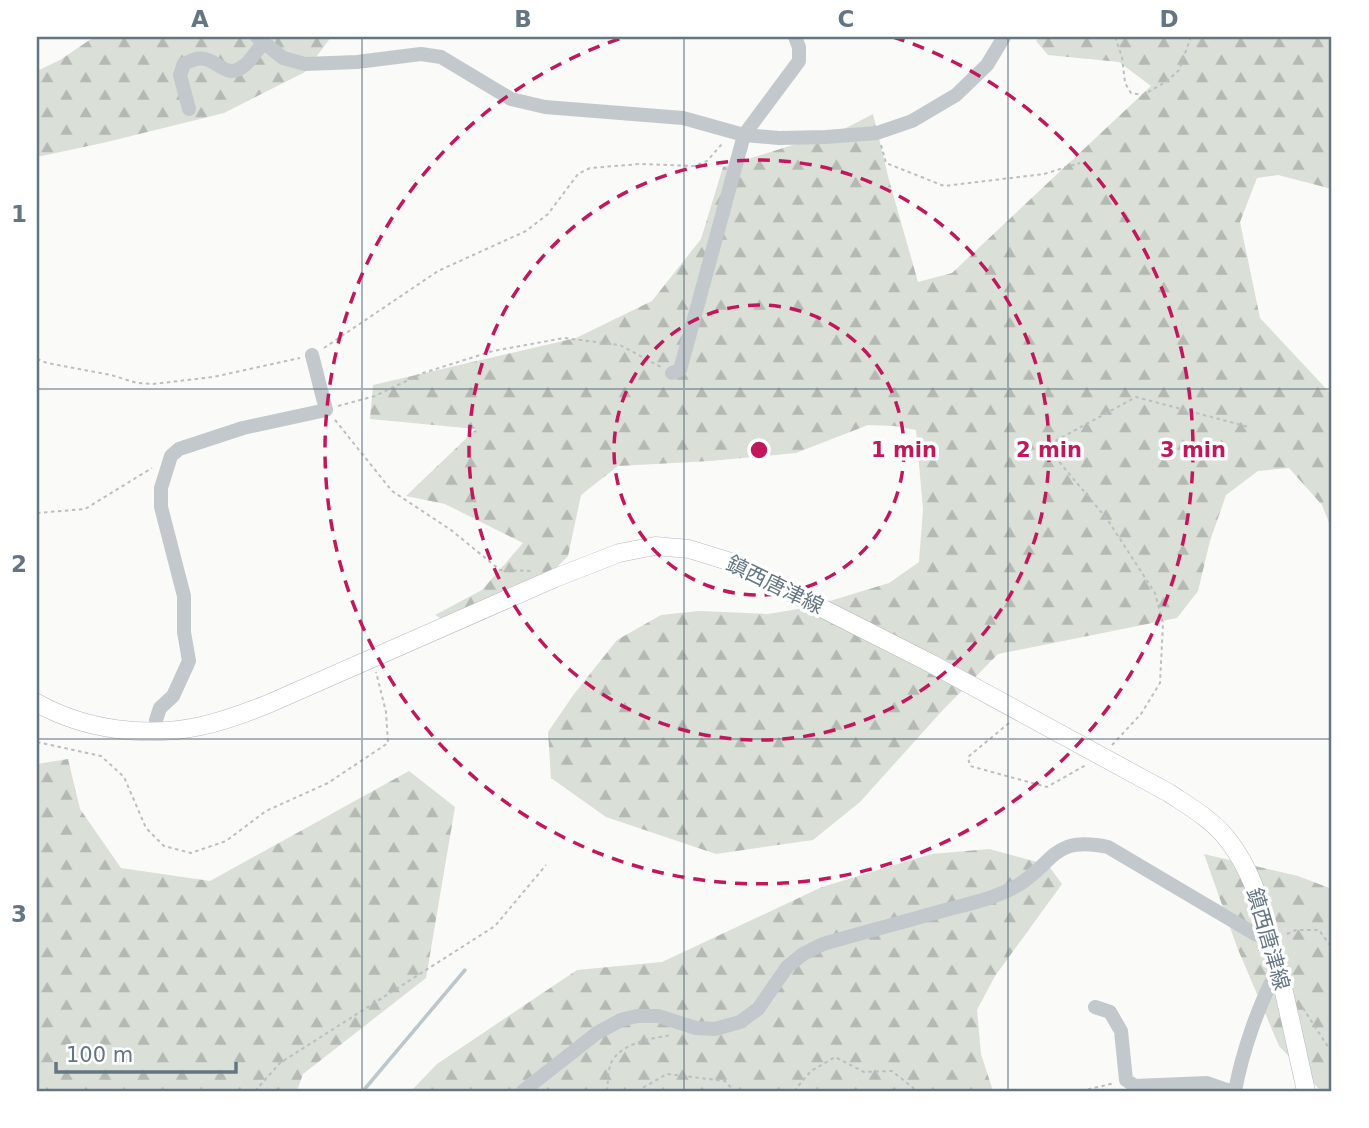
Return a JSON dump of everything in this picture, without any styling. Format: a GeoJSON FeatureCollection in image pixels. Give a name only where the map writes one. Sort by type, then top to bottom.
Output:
{"type":"FeatureCollection","features":[{"type":"Feature","properties":{"kind":"main road","name":"鎮西唐津線"},"geometry":{"type":"LineString","coordinates":[[37,703],[54,713],[88,724],[157,732],[199,727],[233,718],[555,578],[619,553],[655,547],[689,549],[731,562],[932,664],[1169,793],[1203,815],[1227,838],[1257,891],[1279,968],[1306,1091]]}},
{"type":"Feature","properties":{"kind":"street"},"geometry":{"type":"LineString","coordinates":[[671,373],[680,370],[738,134],[799,61],[799,47],[795,37]]}},
{"type":"Feature","properties":{"kind":"street"},"geometry":{"type":"LineString","coordinates":[[188,109],[180,75],[184,64],[195,59],[206,59],[224,70],[235,71],[245,65],[260,40],[283,58],[305,64],[357,62],[421,54],[441,57],[511,99],[545,107],[682,118],[738,134],[779,138],[877,133],[912,121],[956,95],[987,65],[1004,37]]}},
{"type":"Feature","properties":{"kind":"street"},"geometry":{"type":"LineString","coordinates":[[157,732],[156,720],[160,708],[173,696],[189,661],[184,632],[184,596],[161,507],[161,488],[171,456],[179,449],[243,428],[326,410],[312,355]]}},
{"type":"Feature","properties":{"kind":"street"},"geometry":{"type":"LineString","coordinates":[[523,1091],[597,1033],[621,1020],[637,1016],[657,1016],[696,1028],[715,1029],[740,1022],[758,1009],[787,967],[803,954],[823,944],[985,899],[1015,887],[1058,850],[1073,845],[1090,844],[1108,848],[1271,940]]}},
{"type":"Feature","properties":{"kind":"street"},"geometry":{"type":"LineString","coordinates":[[1095,1006],[1110,1013],[1121,1031],[1126,1080],[1135,1086],[1207,1083],[1232,1091],[1269,985],[1279,968]]}},
{"type":"Feature","properties":{"kind":"path"},"geometry":{"type":"LineString","coordinates":[[1115,37],[1122,57],[1125,83],[1130,93],[1143,95],[1167,81],[1179,70],[1191,37]]}},
{"type":"Feature","properties":{"kind":"path"},"geometry":{"type":"LineString","coordinates":[[877,133],[886,163],[944,186],[1044,174],[1080,163]]}},
{"type":"Feature","properties":{"kind":"path"},"geometry":{"type":"LineString","coordinates":[[37,359],[137,383],[153,384],[213,377],[312,355],[438,271],[526,231],[548,214],[578,174],[590,168],[640,164],[694,166],[707,161],[738,134]]}},
{"type":"Feature","properties":{"kind":"path"},"geometry":{"type":"LineString","coordinates":[[555,578],[546,572],[500,570],[451,530],[392,491],[326,410],[375,397],[423,373],[492,351],[564,338],[620,345],[671,373]]}},
{"type":"Feature","properties":{"kind":"path"},"geometry":{"type":"LineString","coordinates":[[1021,713],[968,757],[970,766],[1047,788],[1101,757],[1141,714],[1160,683],[1163,623],[1155,593],[1107,519],[1046,446],[1136,397],[1249,427]]}},
{"type":"Feature","properties":{"kind":"path"},"geometry":{"type":"LineString","coordinates":[[37,513],[85,509],[171,456]]}},
{"type":"Feature","properties":{"kind":"path"},"geometry":{"type":"LineString","coordinates":[[37,742],[101,756],[124,777],[146,828],[164,846],[191,853],[226,841],[266,811],[328,783],[388,743],[386,712],[372,658]]}},
{"type":"Feature","properties":{"kind":"path"},"geometry":{"type":"LineString","coordinates":[[255,1091],[280,1063],[495,926],[546,865]]}},
{"type":"Feature","properties":{"kind":"path"},"geometry":{"type":"LineString","coordinates":[[1271,940],[1296,930],[1319,930],[1332,948]]}},
{"type":"Feature","properties":{"kind":"path"},"geometry":{"type":"LineString","coordinates":[[1298,999],[1332,1053]]}},
{"type":"Feature","properties":{"kind":"path"},"geometry":{"type":"LineString","coordinates":[[607,1091],[611,1064],[621,1051],[635,1043],[671,1034]]}},
{"type":"Feature","properties":{"kind":"path"},"geometry":{"type":"LineString","coordinates":[[794,1091],[811,1071],[835,1057],[864,1072],[892,1071],[917,1091]]}},
{"type":"Feature","properties":{"kind":"path"},"geometry":{"type":"LineString","coordinates":[[636,1091],[667,1074],[725,1081],[734,1091]]}},
{"type":"Feature","properties":{"kind":"path"},"geometry":{"type":"LineString","coordinates":[[1081,1091],[1126,1080]]}},
{"type":"Feature","properties":{"kind":"path"},"geometry":{"type":"LineString","coordinates":[[1015,1091],[1024,1091]]}},
{"type":"Feature","properties":{"kind":"green space"},"geometry":{"type":"Polygon","coordinates":[[[94,37],[331,37],[305,72],[224,113],[37,157],[37,71],[60,60],[94,37]]]}},
{"type":"Feature","properties":{"kind":"green space"},"geometry":{"type":"Polygon","coordinates":[[[1040,37],[1332,37],[1332,189],[1278,175],[1257,178],[1240,222],[1260,318],[1332,395],[1332,530],[1322,505],[1289,468],[1258,471],[1226,495],[1210,541],[1198,591],[1177,618],[998,654],[941,712],[860,802],[813,840],[716,854],[606,817],[551,778],[548,732],[617,640],[661,615],[699,611],[768,614],[810,607],[889,583],[919,562],[923,509],[916,430],[868,425],[796,453],[618,466],[581,495],[568,556],[551,573],[442,619],[435,615],[482,590],[523,543],[445,504],[406,496],[476,429],[370,419],[373,385],[576,338],[652,301],[701,239],[723,167],[846,128],[873,114],[918,282],[952,273],[1151,86],[1119,62],[1048,55],[1036,41],[1040,37]]]}},
{"type":"Feature","properties":{"kind":"green space"},"geometry":{"type":"Polygon","coordinates":[[[68,759],[80,809],[121,868],[210,881],[409,771],[455,807],[426,978],[303,1074],[297,1091],[37,1091],[37,764],[68,759]]]}},
{"type":"Feature","properties":{"kind":"green space"},"geometry":{"type":"Polygon","coordinates":[[[989,849],[1048,865],[1062,884],[995,976],[977,1010],[981,1054],[993,1091],[411,1091],[437,1064],[577,970],[662,962],[822,887],[931,854],[989,849]]]}},
{"type":"Feature","properties":{"kind":"green space"},"geometry":{"type":"Polygon","coordinates":[[[1204,854],[1298,876],[1332,889],[1332,1091],[1321,1091],[1279,1046],[1237,947],[1204,854]]]}},
{"type":"Feature","properties":{"kind":"waterway"},"geometry":{"type":"LineString","coordinates":[[363,1091],[465,970]]}}]}
